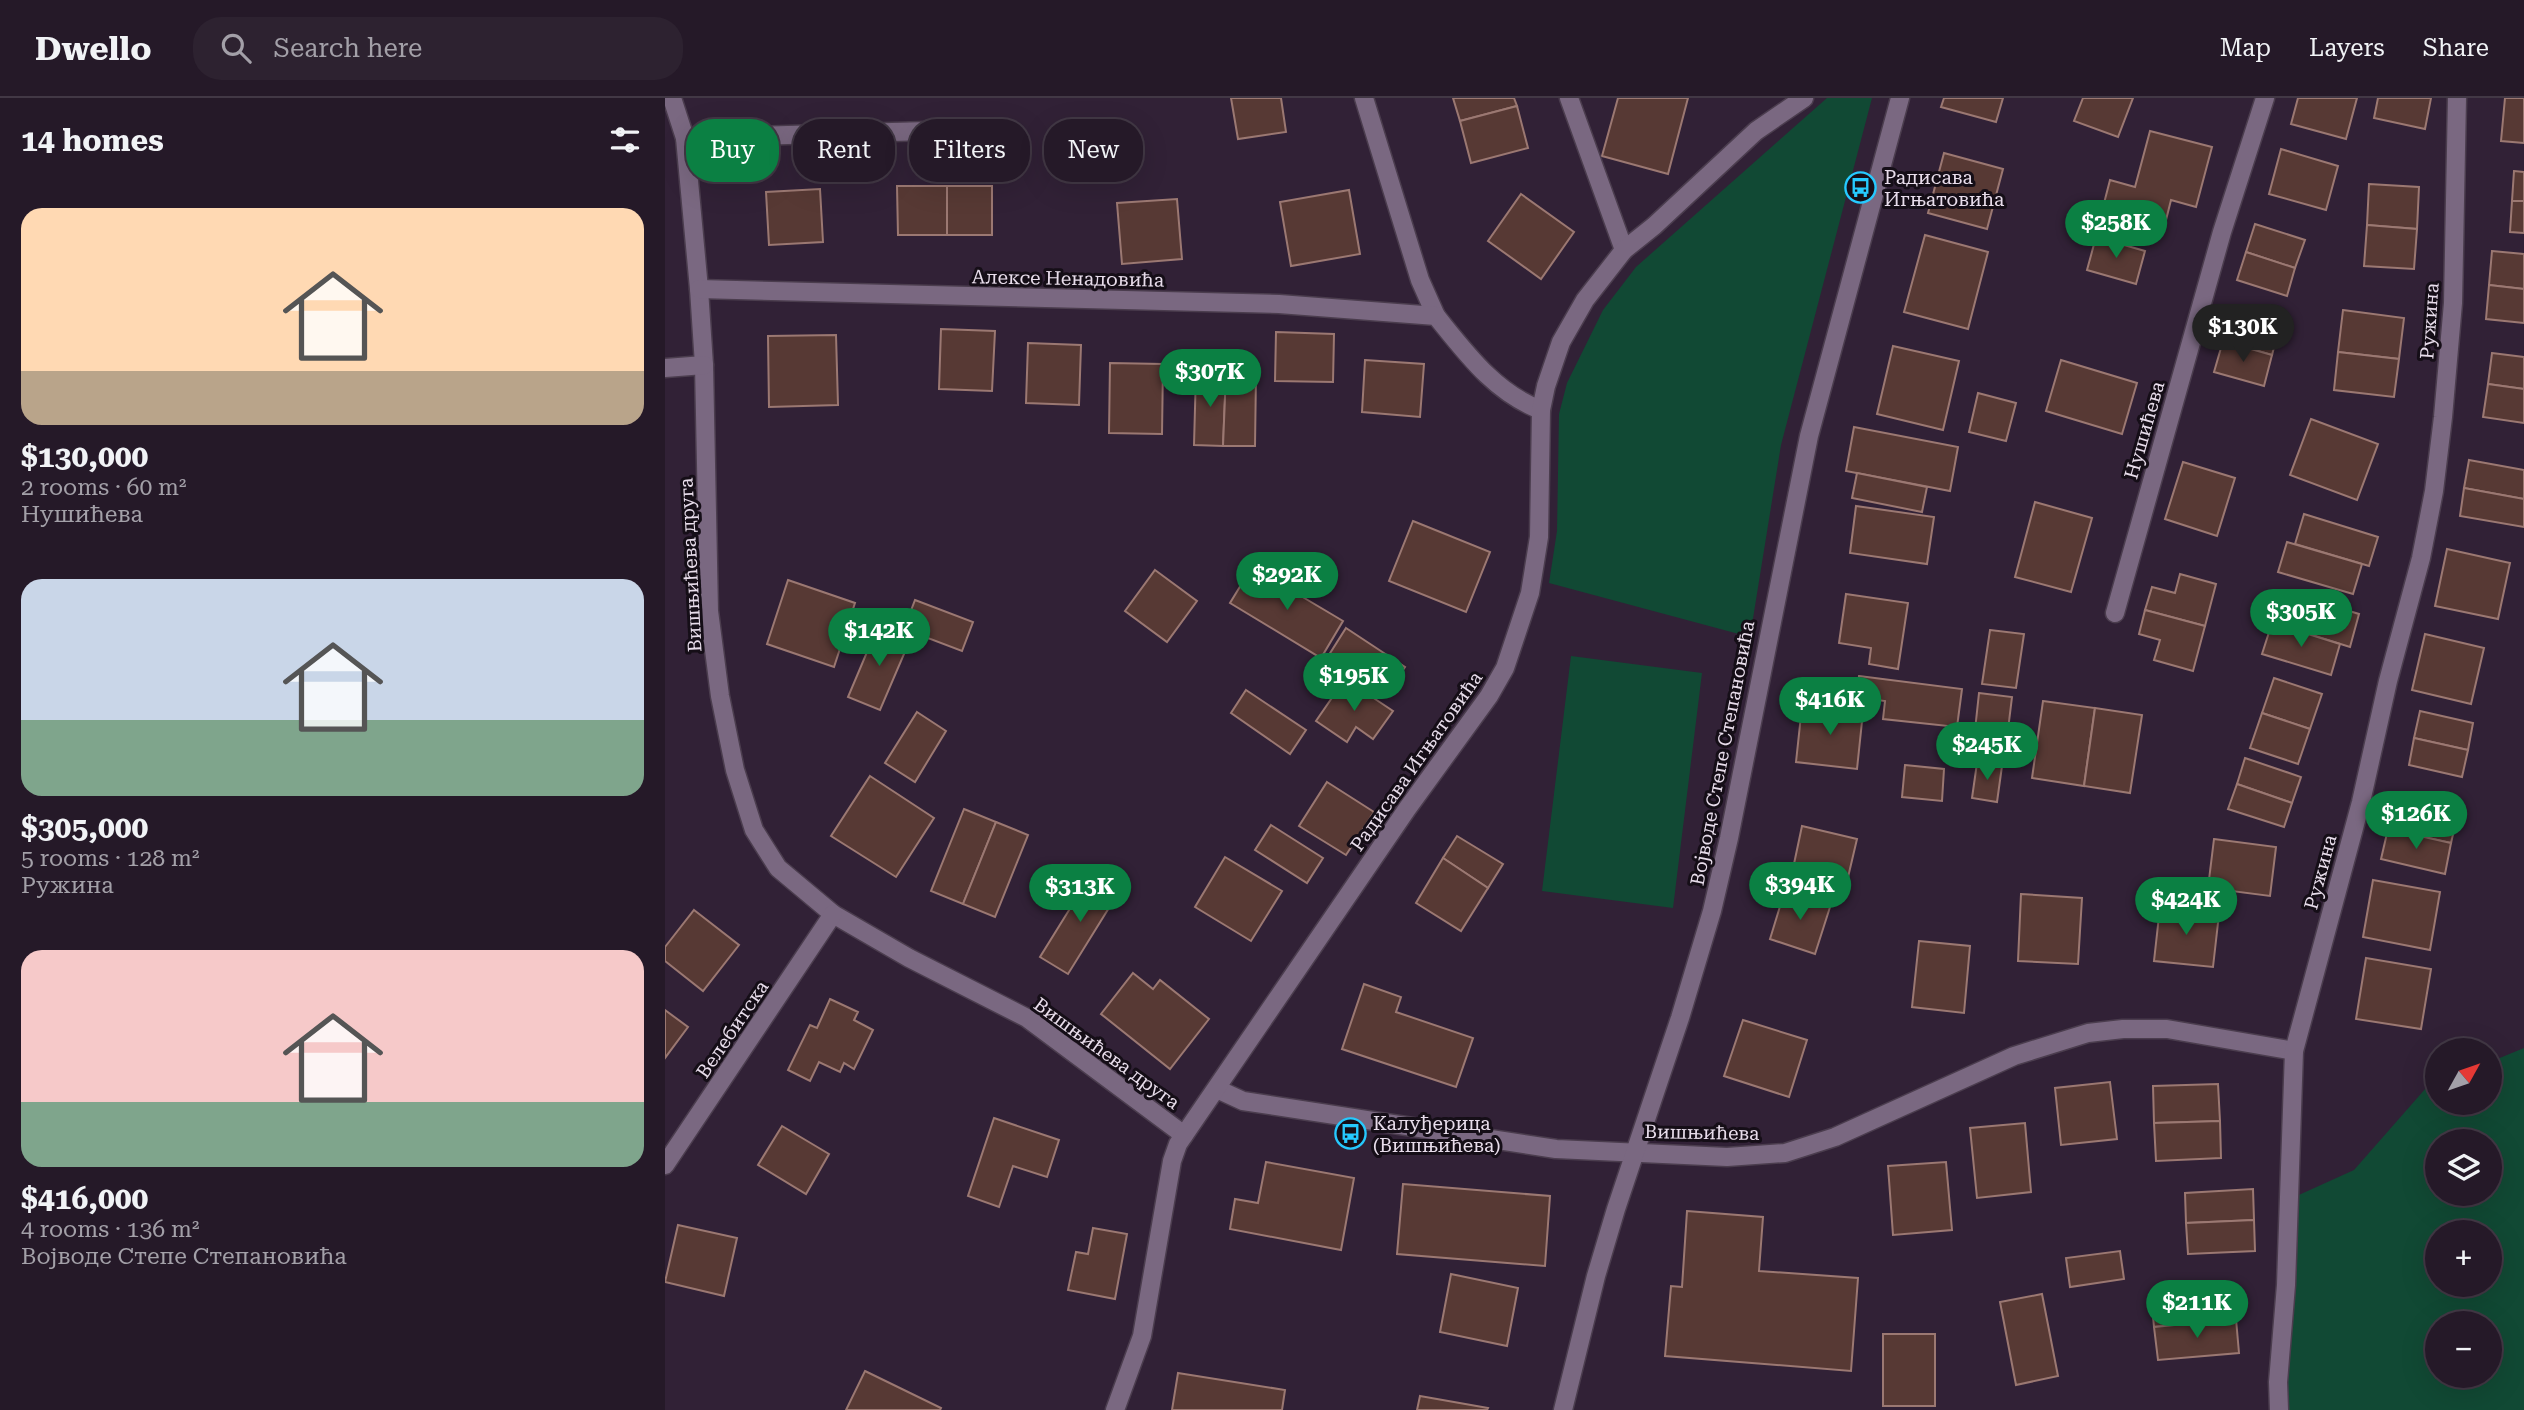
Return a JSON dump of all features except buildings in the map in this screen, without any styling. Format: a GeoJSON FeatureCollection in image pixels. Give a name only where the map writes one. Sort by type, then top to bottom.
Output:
{"type":"FeatureCollection","features":[{"type":"Feature","properties":{"kind":"street","name":"Вишњићева друга"},"geometry":{"type":"LineString","coordinates":[[672,98],[685,138],[699,289],[704,365],[709,611],[720,696],[735,770],[750,818],[766,851],[778,868],[833,914],[909,958],[1027,1018],[1184,1135]]}},
{"type":"Feature","properties":{"kind":"street"},"geometry":{"type":"LineString","coordinates":[[1364,98],[1419,280],[1436,316],[1488,376],[1520,402],[1541,410]]}},
{"type":"Feature","properties":{"kind":"street"},"geometry":{"type":"LineString","coordinates":[[1569,98],[1624,250]]}},
{"type":"Feature","properties":{"kind":"street","name":"Радисава Игњатовића"},"geometry":{"type":"LineString","coordinates":[[1115,1410],[1142,1336],[1172,1161],[1184,1135],[1407,809],[1489,696],[1505,668],[1530,593],[1539,537],[1541,410],[1561,342],[1585,300],[1624,250],[1654,226],[1756,131],[1804,98]]}},
{"type":"Feature","properties":{"kind":"street","name":"Војводе Степе Степановића"},"geometry":{"type":"LineString","coordinates":[[1563,1410],[1596,1276],[1711,911],[1729,838],[1809,436],[1900,98]]}},
{"type":"Feature","properties":{"kind":"street","name":"Нушићева"},"geometry":{"type":"LineString","coordinates":[[2115,613],[2222,232],[2265,98]]}},
{"type":"Feature","properties":{"kind":"street","name":"Ружина"},"geometry":{"type":"LineString","coordinates":[[2279,1410],[2278,1382],[2287,1284],[2294,1051],[2361,802],[2388,681],[2421,558],[2434,491],[2453,303],[2456,98]]}},
{"type":"Feature","properties":{"kind":"street"},"geometry":{"type":"LineString","coordinates":[[685,138],[909,132]]}},
{"type":"Feature","properties":{"kind":"street","name":"Алексе Ненадовића"},"geometry":{"type":"LineString","coordinates":[[699,289],[1279,304],[1436,316]]}},
{"type":"Feature","properties":{"kind":"street"},"geometry":{"type":"LineString","coordinates":[[665,368],[704,365]]}},
{"type":"Feature","properties":{"kind":"street","name":"Велебитска"},"geometry":{"type":"LineString","coordinates":[[665,1166],[833,914]]}},
{"type":"Feature","properties":{"kind":"street","name":"Вишњићева"},"geometry":{"type":"LineString","coordinates":[[1217,1089],[1243,1101],[1556,1149],[1727,1157],[1785,1153],[1835,1137],[2014,1056],[2088,1033],[2123,1028],[2167,1029],[2294,1051]]}},
{"type":"Feature","properties":{"kind":"green space"},"geometry":{"type":"Polygon","coordinates":[[[1827,98],[1872,98],[1781,445],[1750,637],[1549,583],[1557,531],[1559,414],[1567,383],[1603,310],[1636,267],[1827,98]]]}},
{"type":"Feature","properties":{"kind":"green space"},"geometry":{"type":"Polygon","coordinates":[[[1571,656],[1702,673],[1673,908],[1542,891],[1571,656]]]}},
{"type":"Feature","properties":{"kind":"green space"},"geometry":{"type":"Polygon","coordinates":[[[2524,1048],[2524,1410],[2279,1410],[2290,1199],[2354,1170],[2425,1089],[2425,1115],[2503,1115],[2503,1057],[2524,1048]]]}},
{"type":"Feature","properties":{"kind":"place","name":"Радисава Игњатовића"},"geometry":{"type":"Point","coordinates":[1861,188]}},
{"type":"Feature","properties":{"kind":"place","name":"Калуђерица (Вишњићева)"},"geometry":{"type":"Point","coordinates":[1350,1134]}}]}
